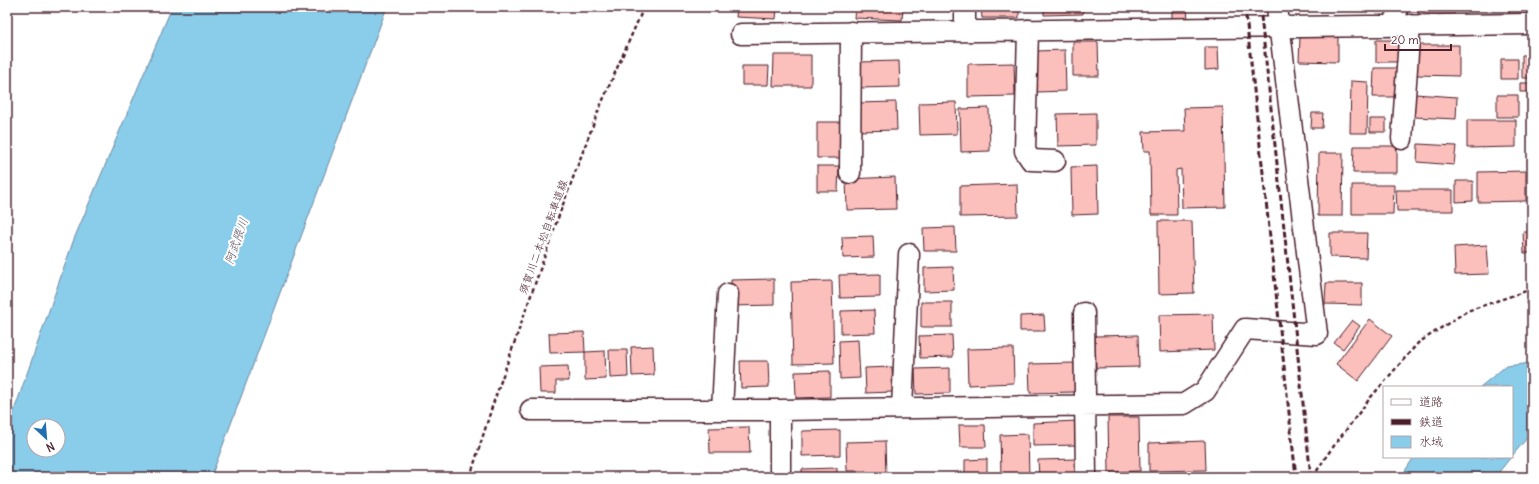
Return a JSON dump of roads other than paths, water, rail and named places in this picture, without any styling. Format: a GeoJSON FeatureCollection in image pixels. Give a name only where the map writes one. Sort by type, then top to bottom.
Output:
{"type":"FeatureCollection","features":[{"type":"Feature","properties":{"kind":"street"},"geometry":{"type":"LineString","coordinates":[[965,7],[965,31]]}},
{"type":"Feature","properties":{"kind":"street"},"geometry":{"type":"LineString","coordinates":[[531,410],[780,410],[1184,404],[1205,391],[1245,329],[1317,334],[1277,7]]}},
{"type":"Feature","properties":{"kind":"street"},"geometry":{"type":"LineString","coordinates":[[741,34],[1279,27],[1467,16],[1532,24]]}},
{"type":"Feature","properties":{"kind":"street"},"geometry":{"type":"LineString","coordinates":[[1401,19],[1402,139]]}},
{"type":"Feature","properties":{"kind":"street"},"geometry":{"type":"LineString","coordinates":[[1028,30],[1025,151],[1031,160],[1055,161]]}},
{"type":"Feature","properties":{"kind":"street"},"geometry":{"type":"LineString","coordinates":[[850,173],[851,32]]}},
{"type":"Feature","properties":{"kind":"street"},"geometry":{"type":"LineString","coordinates":[[902,408],[909,254]]}},
{"type":"Feature","properties":{"kind":"street"},"geometry":{"type":"LineString","coordinates":[[722,410],[728,294]]}},
{"type":"Feature","properties":{"kind":"street"},"geometry":{"type":"LineString","coordinates":[[1084,313],[1086,477]]}},
{"type":"Feature","properties":{"kind":"street"},"geometry":{"type":"LineString","coordinates":[[780,410],[780,477]]}},
{"type":"Feature","properties":{"kind":"water","name":"阿武隈川"},"geometry":{"type":"Polygon","coordinates":[[[172,7],[387,7],[211,477],[7,477],[7,431],[74,239],[172,7]]]}},
{"type":"Feature","properties":{"kind":"water"},"geometry":{"type":"Polygon","coordinates":[[[1532,363],[1532,437],[1527,438],[1513,455],[1513,386],[1481,386],[1506,366],[1532,363]]]}},
{"type":"Feature","properties":{"kind":"water"},"geometry":{"type":"Polygon","coordinates":[[[1413,458],[1510,458],[1495,477],[1401,477],[1413,458]]]}},
{"type":"Feature","properties":{"kind":"railway"},"geometry":{"type":"LineString","coordinates":[[1245,7],[1296,477]]}},
{"type":"Feature","properties":{"kind":"railway"},"geometry":{"type":"LineString","coordinates":[[1260,7],[1311,477]]}}]}
